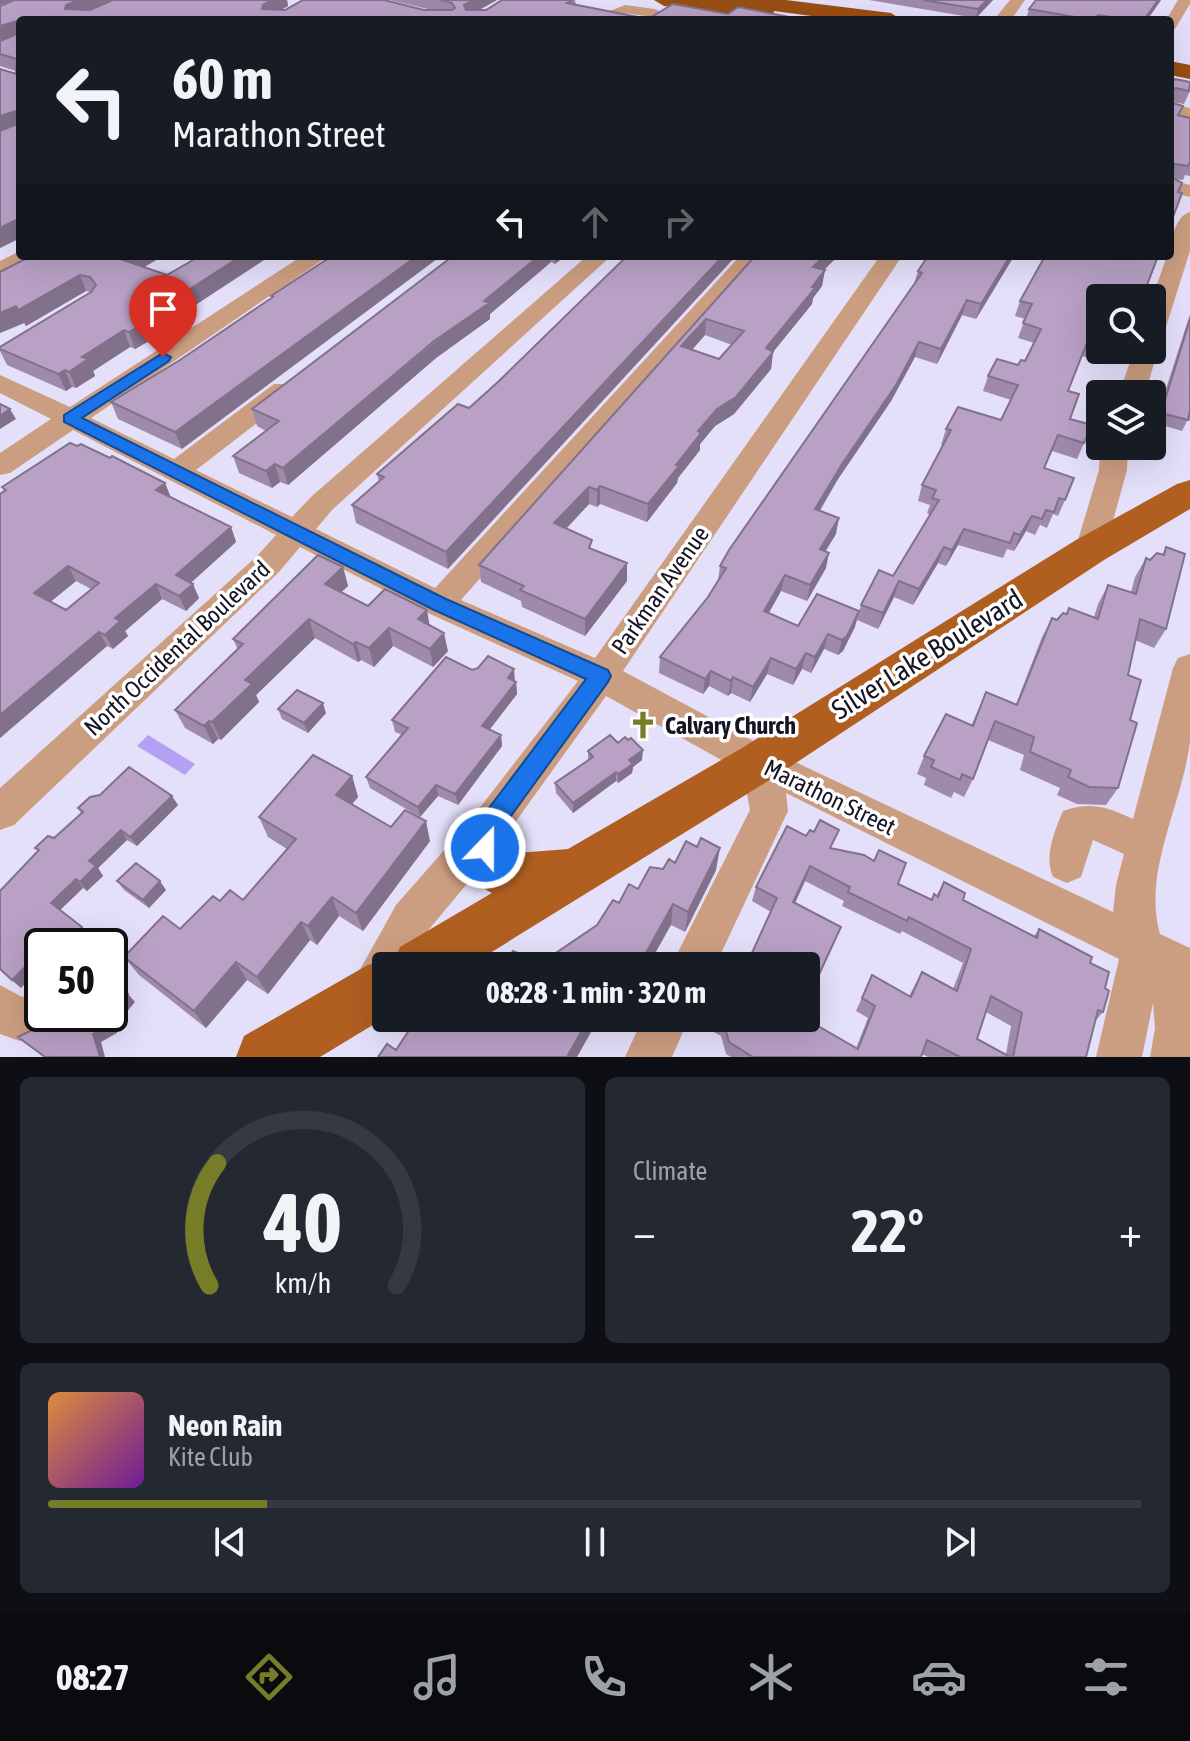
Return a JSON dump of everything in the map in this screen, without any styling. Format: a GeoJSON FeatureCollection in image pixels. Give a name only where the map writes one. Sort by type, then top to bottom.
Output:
{"type":"FeatureCollection","features":[{"type":"Feature","properties":{"kind":"highway"},"geometry":{"type":"LineString","coordinates":[[664,0],[783,16]]}},
{"type":"Feature","properties":{"kind":"highway"},"geometry":{"type":"LineString","coordinates":[[738,0],[874,16]]}},
{"type":"Feature","properties":{"kind":"highway"},"geometry":{"type":"LineString","coordinates":[[798,0],[883,16]]}},
{"type":"Feature","properties":{"kind":"main road","name":"Silver Lake Boulevard"},"geometry":{"type":"LineString","coordinates":[[442,952],[759,762],[1090,550],[1190,493]]}},
{"type":"Feature","properties":{"kind":"main road"},"geometry":{"type":"LineString","coordinates":[[482,836],[496,868],[508,877],[525,880],[582,868]]}},
{"type":"Feature","properties":{"kind":"main road"},"geometry":{"type":"LineString","coordinates":[[265,1057],[372,993]]}},
{"type":"Feature","properties":{"kind":"street"},"geometry":{"type":"LineString","coordinates":[[1004,16],[1018,0]]}},
{"type":"Feature","properties":{"kind":"street"},"geometry":{"type":"LineString","coordinates":[[1174,19],[1185,0]]}},
{"type":"Feature","properties":{"kind":"street"},"geometry":{"type":"LineString","coordinates":[[620,16],[614,12],[625,9],[655,13],[652,16]]}},
{"type":"Feature","properties":{"kind":"street"},"geometry":{"type":"LineString","coordinates":[[1166,291],[1190,218]]}},
{"type":"Feature","properties":{"kind":"street"},"geometry":{"type":"LineString","coordinates":[[0,270],[19,260]]}},
{"type":"Feature","properties":{"kind":"street"},"geometry":{"type":"LineString","coordinates":[[0,466],[311,260]]}},
{"type":"Feature","properties":{"kind":"street","name":"North Occidental Boulevard"},"geometry":{"type":"LineString","coordinates":[[0,813],[268,564],[294,531],[322,503],[595,260]]}},
{"type":"Feature","properties":{"kind":"street"},"geometry":{"type":"LineString","coordinates":[[439,604],[748,260]]}},
{"type":"Feature","properties":{"kind":"street","name":"Parkman Avenue"},"geometry":{"type":"LineString","coordinates":[[395,952],[411,919],[482,836],[601,676],[888,260]]}},
{"type":"Feature","properties":{"kind":"street"},"geometry":{"type":"LineString","coordinates":[[175,472],[308,372]]}},
{"type":"Feature","properties":{"kind":"street","name":"Marathon Street"},"geometry":{"type":"LineString","coordinates":[[0,383],[439,604],[601,676],[759,762],[1190,971]]}},
{"type":"Feature","properties":{"kind":"street"},"geometry":{"type":"LineString","coordinates":[[1090,550],[1113,460]]}},
{"type":"Feature","properties":{"kind":"street"},"geometry":{"type":"LineString","coordinates":[[1173,1057],[1177,1028],[1176,1000],[1143,948],[1134,915],[1136,885],[1190,668]]}},
{"type":"Feature","properties":{"kind":"street"},"geometry":{"type":"LineString","coordinates":[[700,952],[769,811],[767,789],[759,762]]}},
{"type":"Feature","properties":{"kind":"street"},"geometry":{"type":"LineString","coordinates":[[1067,864],[1077,824],[1085,822],[1103,825],[1146,845]]}},
{"type":"Feature","properties":{"kind":"street"},"geometry":{"type":"LineString","coordinates":[[1119,1057],[1143,948]]}},
{"type":"Feature","properties":{"kind":"street"},"geometry":{"type":"LineString","coordinates":[[648,1057],[660,1032]]}},
{"type":"Feature","properties":{"kind":"shaded area"},"geometry":{"type":"Polygon","coordinates":[[[148,735],[195,764],[185,775],[137,746],[148,735]]]}},
{"type":"Feature","properties":{"kind":"building"},"geometry":{"type":"Polygon","coordinates":[[[14,0],[78,0],[66,5],[65,9],[90,10],[113,0],[272,0],[262,9],[285,10],[303,0],[384,0],[424,10],[452,10],[455,8],[452,3],[441,0],[473,0],[464,5],[466,10],[486,10],[502,0],[573,0],[567,3],[633,16],[16,16],[16,21],[0,26],[0,6],[14,0]]]}},
{"type":"Feature","properties":{"kind":"building"},"geometry":{"type":"Polygon","coordinates":[[[923,0],[987,0],[978,9],[923,0]]]}},
{"type":"Feature","properties":{"kind":"building"},"geometry":{"type":"Polygon","coordinates":[[[1036,0],[1158,0],[1147,16],[1069,16],[1029,9],[1036,0]]]}},
{"type":"Feature","properties":{"kind":"building"},"geometry":{"type":"Polygon","coordinates":[[[673,4],[728,14],[738,7],[784,16],[653,16],[673,4]]]}},
{"type":"Feature","properties":{"kind":"building"},"geometry":{"type":"Polygon","coordinates":[[[16,34],[16,59],[0,54],[0,41],[16,34]]]}},
{"type":"Feature","properties":{"kind":"building"},"geometry":{"type":"Polygon","coordinates":[[[0,69],[16,74],[16,111],[0,116],[0,69]]]}},
{"type":"Feature","properties":{"kind":"building"},"geometry":{"type":"Polygon","coordinates":[[[1174,80],[1190,82],[1189,91],[1174,90],[1174,80]]]}},
{"type":"Feature","properties":{"kind":"building"},"geometry":{"type":"Polygon","coordinates":[[[1174,103],[1183,106],[1178,115],[1190,118],[1188,166],[1174,164],[1174,103]]]}},
{"type":"Feature","properties":{"kind":"building"},"geometry":{"type":"Polygon","coordinates":[[[16,124],[16,220],[0,228],[0,131],[16,124]]]}},
{"type":"Feature","properties":{"kind":"building"},"geometry":{"type":"Polygon","coordinates":[[[1174,179],[1182,183],[1178,192],[1182,193],[1174,214],[1174,179]]]}},
{"type":"Feature","properties":{"kind":"building"},"geometry":{"type":"Polygon","coordinates":[[[23,260],[123,260],[167,275],[193,260],[235,260],[145,318],[150,320],[129,332],[124,330],[82,357],[88,359],[69,372],[65,370],[58,374],[0,347],[91,292],[96,285],[90,277],[80,275],[18,310],[16,306],[0,313],[0,272],[23,260]]]}},
{"type":"Feature","properties":{"kind":"building"},"geometry":{"type":"Polygon","coordinates":[[[326,260],[412,260],[175,432],[111,402],[180,360],[326,260]]]}},
{"type":"Feature","properties":{"kind":"building"},"geometry":{"type":"Polygon","coordinates":[[[448,260],[534,260],[484,301],[489,303],[434,341],[283,468],[275,464],[266,471],[233,456],[279,421],[252,409],[448,260]]]}},
{"type":"Feature","properties":{"kind":"building"},"geometry":{"type":"Polygon","coordinates":[[[623,260],[719,260],[446,552],[352,505],[384,477],[377,474],[458,404],[469,408],[623,260]]]}},
{"type":"Feature","properties":{"kind":"building"},"geometry":{"type":"Polygon","coordinates":[[[751,260],[820,260],[813,267],[825,270],[812,287],[815,288],[766,348],[773,352],[736,397],[717,409],[698,431],[701,433],[676,465],[679,466],[648,504],[600,486],[597,490],[589,487],[554,523],[592,540],[589,548],[627,563],[585,619],[520,590],[524,586],[479,565],[751,260]],[[706,319],[681,346],[719,359],[744,331],[706,319]]]}},
{"type":"Feature","properties":{"kind":"building"},"geometry":{"type":"Polygon","coordinates":[[[925,260],[1008,260],[981,304],[967,300],[941,349],[919,342],[896,385],[815,509],[839,518],[820,549],[829,553],[810,585],[785,575],[764,611],[798,626],[817,594],[859,611],[847,636],[842,640],[828,634],[815,657],[806,653],[796,669],[771,658],[753,687],[711,671],[705,679],[660,657],[708,597],[726,568],[720,566],[729,550],[922,273],[918,271],[925,260]]]}},
{"type":"Feature","properties":{"kind":"building"},"geometry":{"type":"Polygon","coordinates":[[[1043,260],[1156,260],[1147,284],[1086,284],[1086,345],[1068,391],[1079,394],[1070,419],[1086,423],[1086,438],[1084,443],[1058,435],[1044,468],[1074,478],[1065,500],[1059,498],[1054,512],[1046,510],[1042,519],[1032,516],[1020,535],[1014,533],[1010,543],[964,529],[952,550],[944,547],[919,589],[899,581],[883,613],[861,605],[879,570],[893,576],[939,500],[932,498],[936,490],[922,485],[951,430],[946,429],[958,407],[1001,420],[1018,385],[988,376],[997,359],[1018,365],[1021,360],[1025,361],[1041,329],[1023,323],[1032,304],[1020,301],[1043,260]]]}},
{"type":"Feature","properties":{"kind":"building"},"geometry":{"type":"Polygon","coordinates":[[[1190,319],[1188,420],[1166,414],[1166,397],[1190,319]]]}},
{"type":"Feature","properties":{"kind":"building"},"geometry":{"type":"Polygon","coordinates":[[[0,404],[10,409],[0,416],[0,404]]]}},
{"type":"Feature","properties":{"kind":"building"},"geometry":{"type":"Polygon","coordinates":[[[70,443],[81,444],[165,483],[156,490],[231,527],[176,575],[193,584],[179,596],[156,584],[115,618],[120,621],[105,635],[99,632],[0,715],[0,494],[6,490],[2,487],[70,443]],[[68,566],[34,593],[66,610],[99,583],[68,566]]]}},
{"type":"Feature","properties":{"kind":"building"},"geometry":{"type":"Polygon","coordinates":[[[1166,547],[1185,554],[1166,629],[1140,619],[1128,675],[1141,680],[1130,720],[1137,723],[1118,788],[1089,787],[1068,777],[1071,770],[1030,752],[1034,737],[995,721],[973,779],[962,774],[960,780],[931,767],[934,760],[924,756],[946,714],[973,726],[986,692],[1017,705],[1052,618],[1057,620],[1063,613],[1067,614],[1069,608],[1098,619],[1108,585],[1136,594],[1146,558],[1150,560],[1157,553],[1164,555],[1166,547]]]}},
{"type":"Feature","properties":{"kind":"building"},"geometry":{"type":"Polygon","coordinates":[[[318,555],[343,567],[325,584],[368,606],[385,589],[427,610],[418,619],[444,633],[430,649],[389,628],[369,648],[356,642],[353,644],[309,619],[245,680],[252,684],[212,722],[204,726],[175,710],[243,644],[233,639],[318,555]]]}},
{"type":"Feature","properties":{"kind":"building"},"geometry":{"type":"Polygon","coordinates":[[[488,656],[514,669],[508,678],[516,682],[482,726],[501,735],[455,794],[436,785],[418,807],[366,777],[408,728],[392,720],[446,657],[472,670],[478,668],[488,656]]]}},
{"type":"Feature","properties":{"kind":"building"},"geometry":{"type":"Polygon","coordinates":[[[297,690],[323,703],[304,723],[278,709],[297,690]]]}},
{"type":"Feature","properties":{"kind":"building"},"geometry":{"type":"Polygon","coordinates":[[[610,735],[618,743],[625,737],[628,740],[631,738],[643,750],[629,760],[633,764],[618,774],[616,772],[573,803],[555,783],[593,757],[588,751],[610,735]]]}},
{"type":"Feature","properties":{"kind":"building"},"geometry":{"type":"Polygon","coordinates":[[[313,755],[352,776],[336,795],[391,827],[405,810],[426,821],[356,913],[332,897],[308,926],[301,922],[257,977],[236,962],[194,1011],[128,960],[128,953],[163,916],[180,929],[213,896],[220,901],[230,890],[243,900],[296,839],[259,817],[313,755]]]}},
{"type":"Feature","properties":{"kind":"building"},"geometry":{"type":"Polygon","coordinates":[[[129,767],[172,796],[130,837],[121,830],[89,861],[96,866],[80,882],[76,879],[51,903],[81,928],[24,928],[24,968],[12,980],[0,969],[0,891],[39,850],[35,848],[48,836],[54,838],[83,812],[78,808],[90,797],[100,795],[129,767]]]}},
{"type":"Feature","properties":{"kind":"building"},"geometry":{"type":"Polygon","coordinates":[[[820,820],[839,830],[830,848],[864,855],[874,861],[879,850],[906,863],[898,884],[932,900],[934,894],[938,897],[944,882],[965,893],[963,900],[1037,938],[1039,929],[1092,957],[1090,963],[1109,972],[1105,988],[1109,991],[1103,1012],[1098,1010],[1086,1057],[1013,1057],[1022,1013],[991,996],[977,1039],[1010,1057],[960,1057],[927,1040],[921,1057],[753,1057],[729,1042],[726,1032],[820,1032],[820,1027],[858,1049],[875,1006],[862,998],[872,975],[911,997],[922,972],[957,991],[971,949],[909,917],[907,921],[848,892],[850,887],[810,866],[793,902],[841,927],[820,972],[820,952],[752,952],[777,898],[756,887],[787,826],[806,836],[810,830],[814,832],[820,820]]]}},
{"type":"Feature","properties":{"kind":"building"},"geometry":{"type":"Polygon","coordinates":[[[701,838],[720,848],[688,912],[673,904],[646,952],[557,952],[597,925],[613,900],[619,903],[629,884],[638,889],[650,867],[663,869],[669,859],[675,863],[686,841],[697,847],[701,838]]]}},
{"type":"Feature","properties":{"kind":"building"},"geometry":{"type":"Polygon","coordinates":[[[136,863],[160,881],[143,900],[117,881],[136,863]]]}},
{"type":"Feature","properties":{"kind":"building"},"geometry":{"type":"Polygon","coordinates":[[[28,1032],[97,1032],[93,1034],[100,1057],[45,1057],[18,1037],[28,1032]]]}},
{"type":"Feature","properties":{"kind":"building"},"geometry":{"type":"Polygon","coordinates":[[[408,1032],[581,1032],[567,1057],[378,1057],[387,1044],[396,1050],[408,1032]]]}},
{"type":"Feature","properties":{"kind":"place","name":"Calvary Church"},"geometry":{"type":"Point","coordinates":[643,725]}},
{"type":"Feature","properties":{"kind":"route"},"geometry":{"type":"LineString","coordinates":[[163,357],[70,419],[439,604],[601,676],[482,836],[485,848]]}}]}
